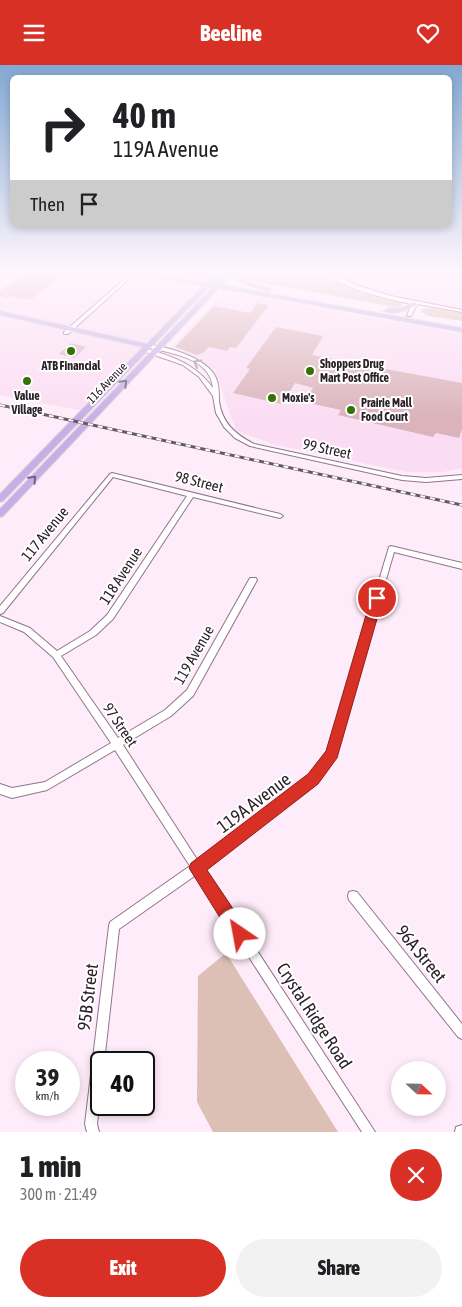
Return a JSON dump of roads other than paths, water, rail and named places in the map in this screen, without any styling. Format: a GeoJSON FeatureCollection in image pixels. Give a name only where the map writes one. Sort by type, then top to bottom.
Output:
{"type":"FeatureCollection","features":[{"type":"Feature","properties":{"kind":"main road","name":"99 Street"},"geometry":{"type":"LineString","coordinates":[[5,320],[69,331]]}},
{"type":"Feature","properties":{"kind":"main road","name":"99 Street"},"geometry":{"type":"LineString","coordinates":[[26,320],[145,348]]}},
{"type":"Feature","properties":{"kind":"main road","name":"116 Avenue"},"geometry":{"type":"LineString","coordinates":[[0,499],[174,320]]}},
{"type":"Feature","properties":{"kind":"main road","name":"116 Avenue"},"geometry":{"type":"LineString","coordinates":[[0,514],[185,320]]}},
{"type":"Feature","properties":{"kind":"main road"},"geometry":{"type":"LineString","coordinates":[[389,320],[400,323],[461,326]]}},
{"type":"Feature","properties":{"kind":"main road"},"geometry":{"type":"LineString","coordinates":[[400,323],[406,320]]}},
{"type":"Feature","properties":{"kind":"main road"},"geometry":{"type":"LineString","coordinates":[[421,320],[461,326]]}},
{"type":"Feature","properties":{"kind":"main road"},"geometry":{"type":"LineString","coordinates":[[432,320],[461,326]]}},
{"type":"Feature","properties":{"kind":"main road"},"geometry":{"type":"LineString","coordinates":[[84,411],[95,413]]}},
{"type":"Feature","properties":{"kind":"street"},"geometry":{"type":"LineString","coordinates":[[69,331],[82,320]]}},
{"type":"Feature","properties":{"kind":"street","name":"99 Street"},"geometry":{"type":"LineString","coordinates":[[145,348],[192,367],[208,382],[216,396],[221,419],[228,431],[252,445],[402,477],[433,480],[462,477]]}},
{"type":"Feature","properties":{"kind":"street","name":"98 Street"},"geometry":{"type":"LineString","coordinates":[[112,475],[280,516]]}},
{"type":"Feature","properties":{"kind":"street","name":"117 Avenue"},"geometry":{"type":"LineString","coordinates":[[0,611],[112,475]]}},
{"type":"Feature","properties":{"kind":"street","name":"118 Avenue"},"geometry":{"type":"LineString","coordinates":[[56,655],[93,633],[110,617],[191,495]]}},
{"type":"Feature","properties":{"kind":"street","name":"119A Avenue"},"geometry":{"type":"LineString","coordinates":[[114,926],[197,868],[313,779],[332,753],[391,549],[462,566]]}},
{"type":"Feature","properties":{"kind":"street","name":"119 Avenue"},"geometry":{"type":"LineString","coordinates":[[116,743],[168,713],[190,693],[253,580]]}},
{"type":"Feature","properties":{"kind":"street","name":"97 Street"},"geometry":{"type":"LineString","coordinates":[[0,619],[28,630],[56,655],[197,868]]}},
{"type":"Feature","properties":{"kind":"street"},"geometry":{"type":"LineString","coordinates":[[0,789],[12,793],[47,786],[116,743]]}},
{"type":"Feature","properties":{"kind":"street","name":"Crystal Ridge Road"},"geometry":{"type":"LineString","coordinates":[[197,868],[369,1132]]}},
{"type":"Feature","properties":{"kind":"street","name":"96A Street"},"geometry":{"type":"LineString","coordinates":[[353,896],[462,1033]]}},
{"type":"Feature","properties":{"kind":"street","name":"95B Street"},"geometry":{"type":"LineString","coordinates":[[93,1132],[91,1124],[114,926]]}},
{"type":"Feature","properties":{"kind":"railway"},"geometry":{"type":"LineString","coordinates":[[0,405],[462,505]]}},
{"type":"Feature","properties":{"kind":"place","name":"ATB Financial"},"geometry":{"type":"Point","coordinates":[71,351]}},
{"type":"Feature","properties":{"kind":"place","name":"Shoppers Drug Mart Post Office"},"geometry":{"type":"Point","coordinates":[310,371]}},
{"type":"Feature","properties":{"kind":"place","name":"Value Village"},"geometry":{"type":"Point","coordinates":[27,381]}},
{"type":"Feature","properties":{"kind":"place","name":"Moxie's"},"geometry":{"type":"Point","coordinates":[272,398]}},
{"type":"Feature","properties":{"kind":"place","name":"Prairie Mall Food Court"},"geometry":{"type":"Point","coordinates":[351,410]}}]}
